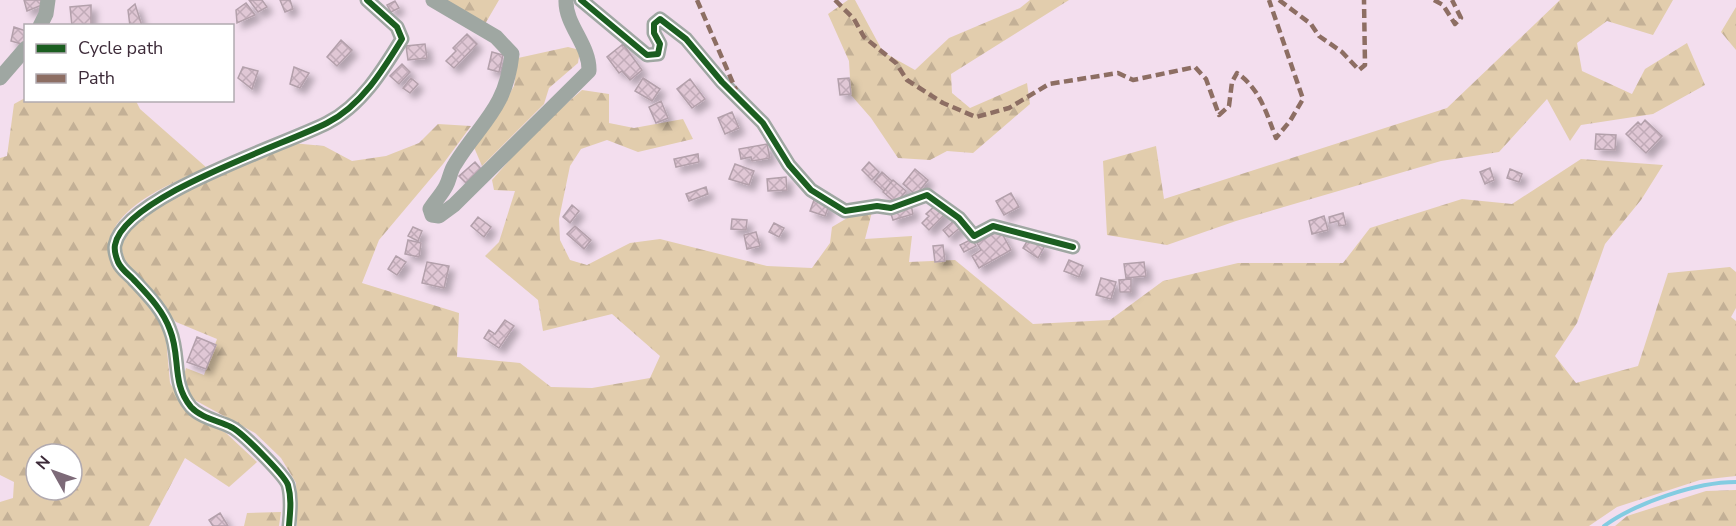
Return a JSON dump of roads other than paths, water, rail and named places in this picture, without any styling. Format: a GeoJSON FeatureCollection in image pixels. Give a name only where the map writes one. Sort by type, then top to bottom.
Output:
{"type":"FeatureCollection","features":[{"type":"Feature","properties":{"kind":"street"},"geometry":{"type":"LineString","coordinates":[[41,24],[46,14],[48,0]]}},
{"type":"Feature","properties":{"kind":"street"},"geometry":{"type":"LineString","coordinates":[[289,526],[291,505],[288,483],[234,428],[193,409],[177,382],[171,331],[155,304],[120,266],[114,246],[119,233],[162,197],[283,140],[328,123],[357,101],[384,69],[402,39],[397,27],[367,0]]}},
{"type":"Feature","properties":{"kind":"street"},"geometry":{"type":"LineString","coordinates":[[433,0],[496,37],[512,54],[510,77],[500,100],[486,124],[454,165],[446,186],[430,209],[432,215],[439,216],[507,154],[589,71],[589,61],[565,10],[566,0]]}},
{"type":"Feature","properties":{"kind":"street"},"geometry":{"type":"LineString","coordinates":[[581,0],[647,55],[658,54],[660,44],[654,33],[654,24],[660,19],[668,23],[686,39],[722,82],[764,123],[789,165],[811,190],[845,212],[877,206],[891,208],[927,195],[959,219],[974,236],[993,226],[1073,247]]}},
{"type":"Feature","properties":{"kind":"street"},"geometry":{"type":"LineString","coordinates":[[0,78],[24,50]]}},
{"type":"Feature","properties":{"kind":"waterway"},"geometry":{"type":"LineString","coordinates":[[1604,526],[1632,509],[1667,495],[1703,486],[1736,482]]}}]}
